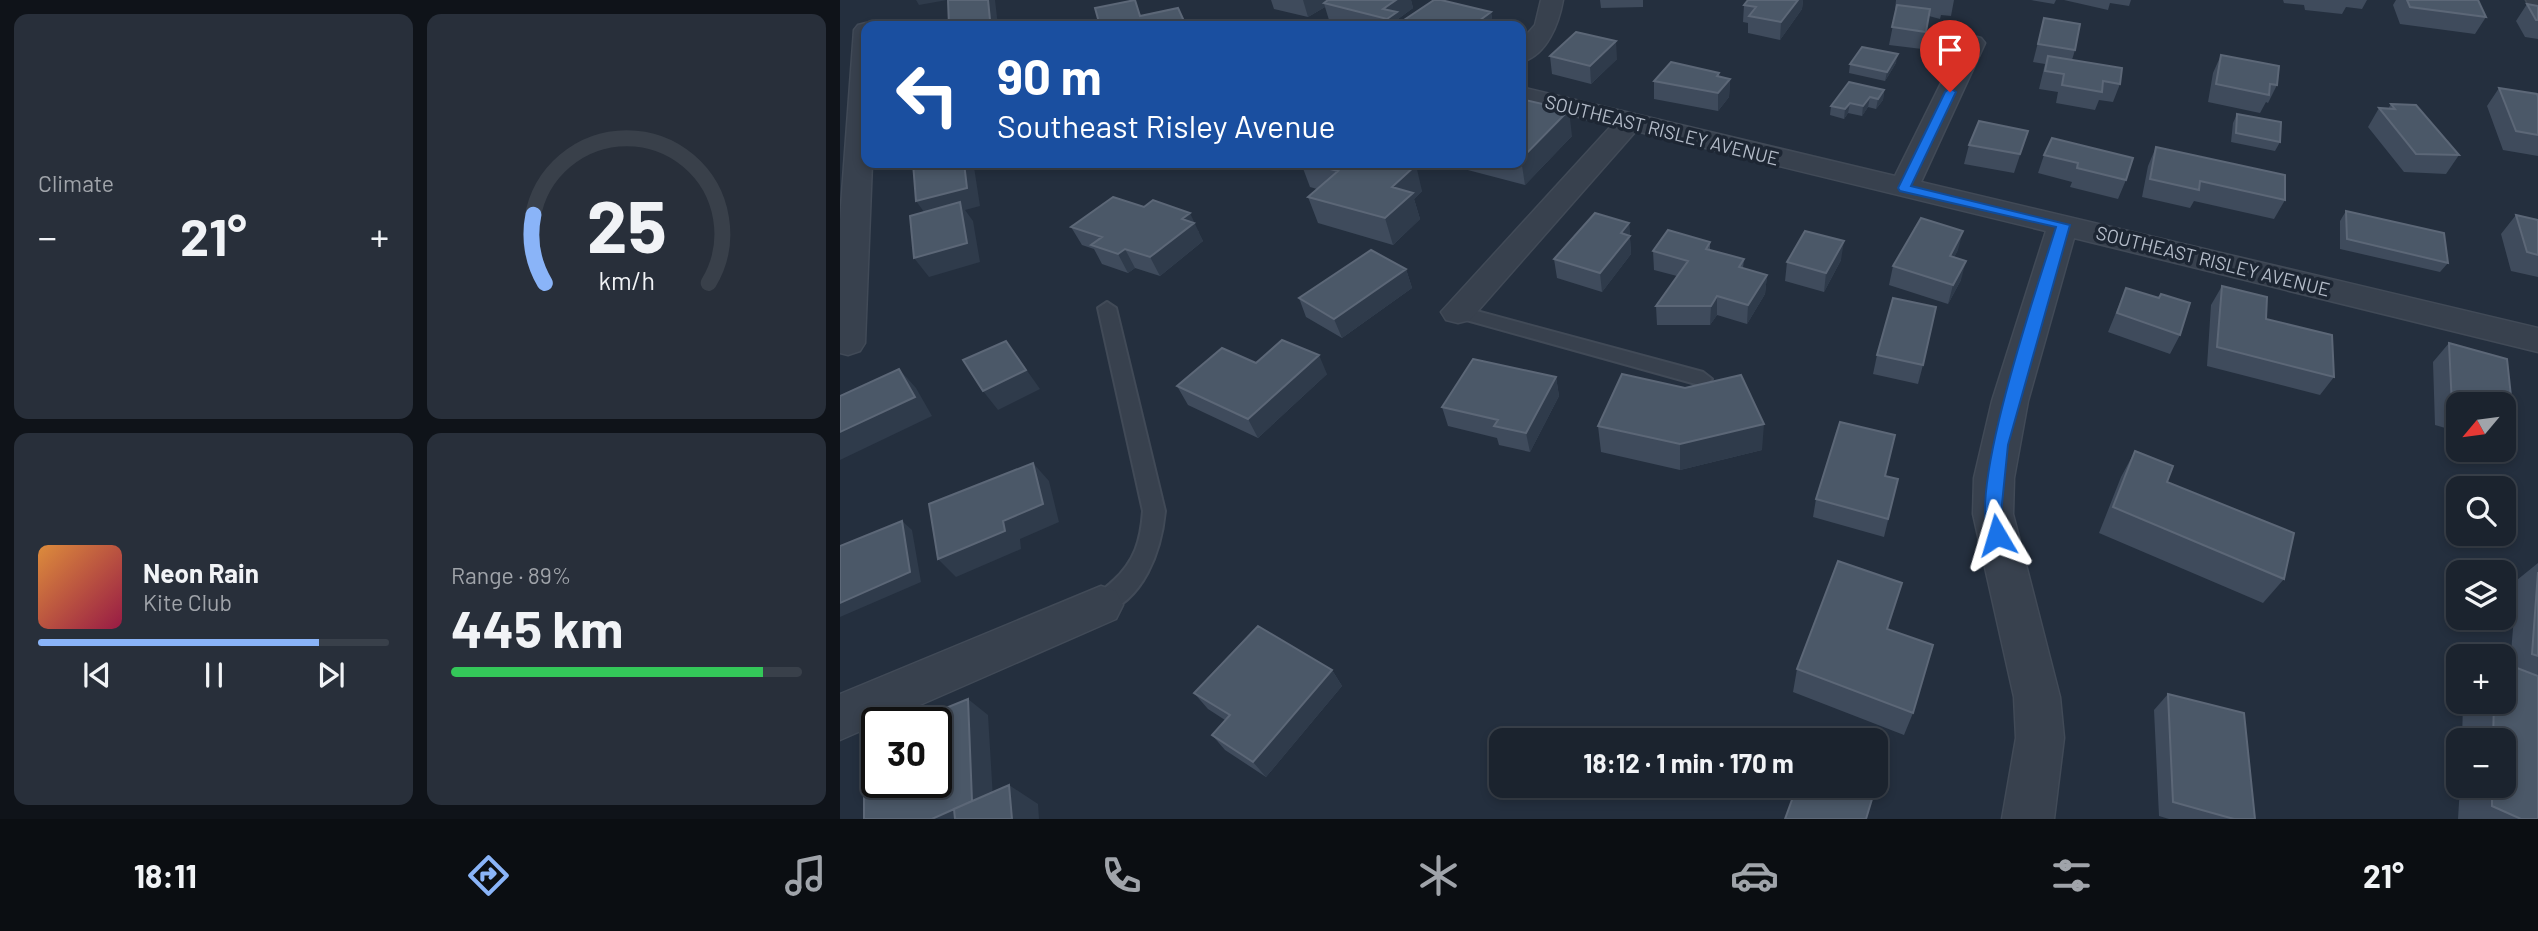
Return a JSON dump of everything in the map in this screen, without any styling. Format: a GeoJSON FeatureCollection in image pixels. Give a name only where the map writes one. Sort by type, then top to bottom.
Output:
{"type":"FeatureCollection","features":[{"type":"Feature","properties":{"kind":"street"},"geometry":{"type":"LineString","coordinates":[[1526,49],[1546,27],[1552,0]]}},
{"type":"Feature","properties":{"kind":"street"},"geometry":{"type":"LineString","coordinates":[[1904,188],[1973,43]]}},
{"type":"Feature","properties":{"kind":"street","name":"SOUTHEAST RISLEY AVENUE"},"geometry":{"type":"LineString","coordinates":[[1526,96],[2538,340]]}},
{"type":"Feature","properties":{"kind":"street"},"geometry":{"type":"LineString","coordinates":[[1458,312],[1628,122]]}},
{"type":"Feature","properties":{"kind":"street"},"geometry":{"type":"LineString","coordinates":[[848,343],[861,124]]}},
{"type":"Feature","properties":{"kind":"street"},"geometry":{"type":"LineString","coordinates":[[2028,819],[2039,738],[2037,697],[1993,514],[1994,478],[2010,401],[2063,225]]}},
{"type":"Feature","properties":{"kind":"street"},"geometry":{"type":"LineString","coordinates":[[840,717],[1101,605]]}},
{"type":"Feature","properties":{"kind":"lane"},"geometry":{"type":"LineString","coordinates":[[1101,605],[1134,579],[1152,541],[1154,512],[1107,308]]}},
{"type":"Feature","properties":{"kind":"lane"},"geometry":{"type":"LineString","coordinates":[[1458,312],[1703,379]]}},
{"type":"Feature","properties":{"kind":"building"},"geometry":{"type":"Polygon","coordinates":[[[948,0],[988,0],[990,20],[949,21],[948,0]]]}},
{"type":"Feature","properties":{"kind":"building"},"geometry":{"type":"Polygon","coordinates":[[[1135,0],[1140,16],[1178,8],[1184,21],[1099,21],[1095,8],[1135,0]]]}},
{"type":"Feature","properties":{"kind":"building"},"geometry":{"type":"Polygon","coordinates":[[[1328,0],[1396,0],[1383,9],[1397,12],[1387,19],[1324,3],[1328,0]]]}},
{"type":"Feature","properties":{"kind":"building"},"geometry":{"type":"Polygon","coordinates":[[[1434,0],[1491,12],[1479,21],[1402,21],[1434,0]]]}},
{"type":"Feature","properties":{"kind":"building"},"geometry":{"type":"Polygon","coordinates":[[[1748,0],[1798,0],[1781,22],[1749,16],[1756,7],[1744,5],[1748,0]]]}},
{"type":"Feature","properties":{"kind":"building"},"geometry":{"type":"Polygon","coordinates":[[[2407,0],[2478,0],[2486,17],[2410,7],[2407,0]]]}},
{"type":"Feature","properties":{"kind":"building"},"geometry":{"type":"Polygon","coordinates":[[[2527,4],[2538,6],[2538,20],[2536,20],[2527,4]]]}},
{"type":"Feature","properties":{"kind":"building"},"geometry":{"type":"Polygon","coordinates":[[[1897,5],[1930,9],[1926,32],[1892,27],[1897,5]]]}},
{"type":"Feature","properties":{"kind":"building"},"geometry":{"type":"Polygon","coordinates":[[[2044,18],[2080,24],[2075,50],[2038,44],[2044,18]]]}},
{"type":"Feature","properties":{"kind":"building"},"geometry":{"type":"Polygon","coordinates":[[[1576,32],[1616,41],[1590,66],[1550,56],[1576,32]]]}},
{"type":"Feature","properties":{"kind":"building"},"geometry":{"type":"Polygon","coordinates":[[[1862,47],[1898,54],[1887,72],[1850,64],[1862,47]]]}},
{"type":"Feature","properties":{"kind":"building"},"geometry":{"type":"Polygon","coordinates":[[[2221,55],[2279,66],[2277,85],[2270,84],[2269,95],[2216,84],[2221,55]]]}},
{"type":"Feature","properties":{"kind":"building"},"geometry":{"type":"Polygon","coordinates":[[[2048,56],[2122,68],[2120,84],[2103,81],[2102,92],[2062,85],[2064,74],[2045,71],[2048,56]]]}},
{"type":"Feature","properties":{"kind":"building"},"geometry":{"type":"Polygon","coordinates":[[[1671,62],[1719,73],[1717,76],[1730,79],[1718,93],[1654,81],[1671,62]]]}},
{"type":"Feature","properties":{"kind":"building"},"geometry":{"type":"Polygon","coordinates":[[[1849,82],[1884,90],[1878,99],[1870,97],[1863,106],[1850,103],[1845,109],[1831,106],[1849,82]]]}},
{"type":"Feature","properties":{"kind":"building"},"geometry":{"type":"Polygon","coordinates":[[[2499,88],[2537,94],[2538,135],[2516,131],[2499,88]]]}},
{"type":"Feature","properties":{"kind":"building"},"geometry":{"type":"Polygon","coordinates":[[[1526,100],[1569,110],[1526,154],[1526,100]]]}},
{"type":"Feature","properties":{"kind":"building"},"geometry":{"type":"Polygon","coordinates":[[[2391,104],[2416,105],[2459,155],[2416,154],[2379,108],[2395,109],[2391,104]]]}},
{"type":"Feature","properties":{"kind":"building"},"geometry":{"type":"Polygon","coordinates":[[[2237,114],[2281,122],[2280,142],[2236,133],[2237,114]]]}},
{"type":"Feature","properties":{"kind":"building"},"geometry":{"type":"Polygon","coordinates":[[[1979,121],[2028,131],[2020,154],[1969,145],[1979,121]]]}},
{"type":"Feature","properties":{"kind":"building"},"geometry":{"type":"Polygon","coordinates":[[[2052,138],[2133,158],[2126,180],[2077,168],[2078,163],[2044,155],[2052,138]]]}},
{"type":"Feature","properties":{"kind":"building"},"geometry":{"type":"Polygon","coordinates":[[[2156,147],[2285,175],[2285,200],[2200,181],[2199,190],[2150,179],[2156,147]]]}},
{"type":"Feature","properties":{"kind":"building"},"geometry":{"type":"Polygon","coordinates":[[[913,168],[965,168],[967,188],[916,201],[913,168]]]}},
{"type":"Feature","properties":{"kind":"building"},"geometry":{"type":"Polygon","coordinates":[[[1326,168],[1413,168],[1392,187],[1413,193],[1385,218],[1308,197],[1338,171],[1326,168]]]}},
{"type":"Feature","properties":{"kind":"building"},"geometry":{"type":"Polygon","coordinates":[[[1113,197],[1144,207],[1153,200],[1190,213],[1182,219],[1194,223],[1150,257],[1125,249],[1118,254],[1091,245],[1102,237],[1071,227],[1113,197]]]}},
{"type":"Feature","properties":{"kind":"building"},"geometry":{"type":"Polygon","coordinates":[[[960,202],[967,243],[914,258],[910,216],[960,202]]]}},
{"type":"Feature","properties":{"kind":"building"},"geometry":{"type":"Polygon","coordinates":[[[2346,211],[2444,233],[2448,263],[2347,239],[2346,211]]]}},
{"type":"Feature","properties":{"kind":"building"},"geometry":{"type":"Polygon","coordinates":[[[1595,213],[1629,223],[1621,233],[1630,236],[1600,273],[1554,259],[1595,213]]]}},
{"type":"Feature","properties":{"kind":"building"},"geometry":{"type":"Polygon","coordinates":[[[2516,215],[2538,220],[2538,255],[2527,252],[2516,215]]]}},
{"type":"Feature","properties":{"kind":"building"},"geometry":{"type":"Polygon","coordinates":[[[1921,218],[1963,231],[1950,256],[1966,261],[1953,285],[1893,266],[1921,218]]]}},
{"type":"Feature","properties":{"kind":"building"},"geometry":{"type":"Polygon","coordinates":[[[1668,230],[1710,242],[1706,249],[1744,259],[1739,267],[1767,275],[1748,305],[1717,296],[1711,306],[1656,306],[1688,261],[1653,251],[1668,230]]]}},
{"type":"Feature","properties":{"kind":"building"},"geometry":{"type":"Polygon","coordinates":[[[1805,231],[1844,241],[1826,273],[1787,262],[1805,231]]]}},
{"type":"Feature","properties":{"kind":"building"},"geometry":{"type":"Polygon","coordinates":[[[1371,250],[1406,269],[1334,319],[1299,298],[1371,250]]]}},
{"type":"Feature","properties":{"kind":"building"},"geometry":{"type":"Polygon","coordinates":[[[2222,286],[2267,297],[2266,319],[2332,335],[2334,377],[2217,347],[2222,286]]]}},
{"type":"Feature","properties":{"kind":"building"},"geometry":{"type":"Polygon","coordinates":[[[2126,288],[2159,298],[2161,294],[2190,303],[2180,335],[2117,313],[2126,288]]]}},
{"type":"Feature","properties":{"kind":"building"},"geometry":{"type":"Polygon","coordinates":[[[1893,298],[1936,307],[1923,365],[1877,355],[1893,298]]]}},
{"type":"Feature","properties":{"kind":"building"},"geometry":{"type":"Polygon","coordinates":[[[1282,340],[1319,355],[1248,419],[1177,386],[1222,348],[1256,363],[1282,340]]]}},
{"type":"Feature","properties":{"kind":"building"},"geometry":{"type":"Polygon","coordinates":[[[1006,341],[1026,370],[983,391],[963,360],[1006,341]]]}},
{"type":"Feature","properties":{"kind":"building"},"geometry":{"type":"Polygon","coordinates":[[[2449,343],[2507,359],[2511,392],[2451,392],[2449,343]]]}},
{"type":"Feature","properties":{"kind":"building"},"geometry":{"type":"Polygon","coordinates":[[[1473,359],[1556,377],[1526,433],[1494,426],[1498,420],[1442,407],[1473,359]]]}},
{"type":"Feature","properties":{"kind":"building"},"geometry":{"type":"Polygon","coordinates":[[[899,369],[915,397],[840,432],[840,396],[899,369]]]}},
{"type":"Feature","properties":{"kind":"building"},"geometry":{"type":"Polygon","coordinates":[[[1622,374],[1685,388],[1741,375],[1764,424],[1680,444],[1598,426],[1622,374]]]}},
{"type":"Feature","properties":{"kind":"building"},"geometry":{"type":"Polygon","coordinates":[[[1840,422],[1895,435],[1885,476],[1898,479],[1888,519],[1816,499],[1840,422]]]}},
{"type":"Feature","properties":{"kind":"building"},"geometry":{"type":"Polygon","coordinates":[[[2135,451],[2173,466],[2167,482],[2294,533],[2284,579],[2113,507],[2135,451]]]}},
{"type":"Feature","properties":{"kind":"building"},"geometry":{"type":"Polygon","coordinates":[[[1033,463],[1043,504],[1003,521],[1005,531],[938,559],[929,504],[1033,463]]]}},
{"type":"Feature","properties":{"kind":"building"},"geometry":{"type":"Polygon","coordinates":[[[902,521],[910,572],[840,603],[840,546],[902,521]]]}},
{"type":"Feature","properties":{"kind":"building"},"geometry":{"type":"Polygon","coordinates":[[[1838,561],[1902,583],[1887,629],[1933,645],[1913,713],[1797,669],[1838,561]]]}},
{"type":"Feature","properties":{"kind":"building"},"geometry":{"type":"Polygon","coordinates":[[[2538,572],[2538,656],[2532,654],[2538,572]]]}},
{"type":"Feature","properties":{"kind":"building"},"geometry":{"type":"Polygon","coordinates":[[[1258,626],[1332,670],[1253,762],[1212,735],[1230,715],[1194,693],[1258,626]]]}},
{"type":"Feature","properties":{"kind":"building"},"geometry":{"type":"Polygon","coordinates":[[[2516,668],[2538,676],[2538,819],[2521,819],[2492,806],[2492,798],[2516,798],[2516,728],[2493,728],[2494,714],[2516,714],[2516,668]]]}},
{"type":"Feature","properties":{"kind":"building"},"geometry":{"type":"Polygon","coordinates":[[[2168,694],[2244,713],[2255,819],[2234,819],[2173,802],[2168,694]]]}},
{"type":"Feature","properties":{"kind":"building"},"geometry":{"type":"Polygon","coordinates":[[[968,699],[972,801],[932,819],[864,819],[864,798],[952,798],[952,707],[948,707],[968,699]]]}},
{"type":"Feature","properties":{"kind":"building"},"geometry":{"type":"Polygon","coordinates":[[[1009,785],[1012,819],[955,819],[954,809],[1009,785]]]}},
{"type":"Feature","properties":{"kind":"building"},"geometry":{"type":"Polygon","coordinates":[[[1793,798],[1872,799],[1866,819],[1785,819],[1793,798]]]}},
{"type":"Feature","properties":{"kind":"route"},"geometry":{"type":"LineString","coordinates":[[1950,92],[1904,188],[2063,225],[1999,445],[1994,478],[1993,514],[1997,535]]}}]}
